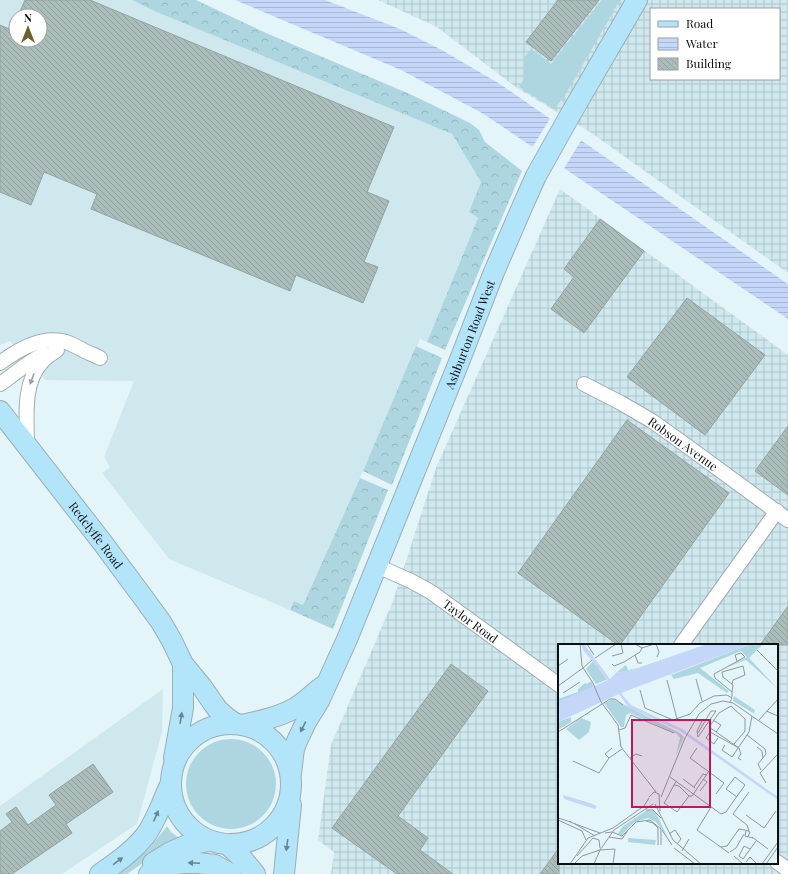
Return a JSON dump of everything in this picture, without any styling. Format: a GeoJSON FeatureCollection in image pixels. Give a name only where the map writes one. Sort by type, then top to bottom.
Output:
{"type":"FeatureCollection","features":[{"type":"Feature","properties":{"kind":"main road","name":"Ashburton Road West"},"geometry":{"type":"LineString","coordinates":[[291,773],[294,749],[297,741],[329,681],[377,566],[494,272],[536,176],[637,0]]}},
{"type":"Feature","properties":{"kind":"main road","name":"Redclyffe Road"},"geometry":{"type":"LineString","coordinates":[[0,411],[145,600],[172,641],[183,664],[218,710],[227,718],[239,725]]}},
{"type":"Feature","properties":{"kind":"main road","name":"Redclyffe Road"},"geometry":{"type":"LineString","coordinates":[[171,776],[182,708],[183,664]]}},
{"type":"Feature","properties":{"kind":"main road","name":"Ashburton Road West"},"geometry":{"type":"LineString","coordinates":[[239,725],[266,720],[283,714],[297,707],[329,681]]}},
{"type":"Feature","properties":{"kind":"main road"},"geometry":{"type":"LineString","coordinates":[[100,874],[121,859],[146,835],[154,820],[179,754],[189,741],[203,731],[219,725],[239,725],[259,731],[274,741],[285,756],[291,773],[291,793],[284,874]]}},
{"type":"Feature","properties":{"kind":"main road"},"geometry":{"type":"LineString","coordinates":[[171,776],[173,801],[181,818],[194,832],[219,843],[241,857],[255,874]]}},
{"type":"Feature","properties":{"kind":"main road"},"geometry":{"type":"LineString","coordinates":[[139,874],[170,853],[187,845],[246,843],[262,836],[276,825],[286,810],[291,793]]}},
{"type":"Feature","properties":{"kind":"main road"},"geometry":{"type":"LineString","coordinates":[[149,874],[167,866],[183,863],[199,863],[214,865],[231,874]]}},
{"type":"Feature","properties":{"kind":"street"},"geometry":{"type":"LineString","coordinates":[[0,364],[33,344],[55,340],[65,341],[100,358]]}},
{"type":"Feature","properties":{"kind":"street"},"geometry":{"type":"LineString","coordinates":[[0,384],[38,356],[57,350],[83,350]]}},
{"type":"Feature","properties":{"kind":"street"},"geometry":{"type":"LineString","coordinates":[[27,446],[27,405],[30,384],[36,370],[42,362],[57,350]]}},
{"type":"Feature","properties":{"kind":"street","name":"Robson Avenue"},"geometry":{"type":"LineString","coordinates":[[584,384],[621,403],[652,422],[693,450],[788,520]]}},
{"type":"Feature","properties":{"kind":"street"},"geometry":{"type":"LineString","coordinates":[[682,644],[777,511]]}},
{"type":"Feature","properties":{"kind":"street","name":"Taylor Road"},"geometry":{"type":"LineString","coordinates":[[377,566],[411,581],[431,592],[558,684]]}},
{"type":"Feature","properties":{"kind":"street"},"geometry":{"type":"LineString","coordinates":[[778,863],[788,870]]}},
{"type":"Feature","properties":{"kind":"shaded area"},"geometry":{"type":"Polygon","coordinates":[[[0,0],[132,0],[154,11],[452,134],[481,182],[469,212],[478,218],[427,342],[420,339],[303,605],[294,601],[290,610],[169,559],[102,473],[110,467],[104,457],[134,381],[46,380],[10,341],[0,345],[0,0]]]}},
{"type":"Feature","properties":{"kind":"shaded area"},"geometry":{"type":"Polygon","coordinates":[[[378,0],[788,0],[788,273],[590,132],[517,88],[437,27],[378,0]]]}},
{"type":"Feature","properties":{"kind":"shaded area"},"geometry":{"type":"Polygon","coordinates":[[[560,189],[788,355],[788,874],[331,874],[334,852],[318,840],[331,745],[393,601],[436,468],[560,189]]]}},
{"type":"Feature","properties":{"kind":"shaded area"},"geometry":{"type":"Polygon","coordinates":[[[163,689],[162,732],[137,824],[62,874],[0,874],[0,806],[163,689]]]}},
{"type":"Feature","properties":{"kind":"green space"},"geometry":{"type":"Polygon","coordinates":[[[132,0],[196,0],[266,33],[412,95],[470,123],[479,130],[485,142],[522,171],[445,350],[427,342],[478,218],[469,212],[481,182],[452,134],[154,11],[132,0]]]}},
{"type":"Feature","properties":{"kind":"green space"},"geometry":{"type":"Polygon","coordinates":[[[602,0],[620,0],[564,97],[554,109],[519,87],[524,79],[524,58],[531,49],[551,64],[602,0]]]}},
{"type":"Feature","properties":{"kind":"green space"},"geometry":{"type":"Polygon","coordinates":[[[416,346],[442,358],[392,485],[363,471],[416,346]]]}},
{"type":"Feature","properties":{"kind":"green space"},"geometry":{"type":"Polygon","coordinates":[[[360,478],[388,490],[333,629],[290,610],[294,601],[303,605],[360,478]]]}},
{"type":"Feature","properties":{"kind":"green space"},"geometry":{"type":"Polygon","coordinates":[[[222,739],[240,739],[256,746],[269,759],[276,775],[276,793],[269,809],[256,822],[240,829],[222,829],[206,822],[193,809],[186,793],[186,775],[193,759],[206,746],[222,739]]]}},
{"type":"Feature","properties":{"kind":"green space"},"geometry":{"type":"Polygon","coordinates":[[[167,826],[171,832],[179,838],[127,874],[117,874],[149,849],[167,826]]]}},
{"type":"Feature","properties":{"kind":"water"},"geometry":{"type":"Polygon","coordinates":[[[235,0],[325,0],[400,29],[440,49],[500,84],[788,284],[788,319],[482,113],[401,70],[235,0]]]}},
{"type":"Feature","properties":{"kind":"pier"},"geometry":{"type":"Polygon","coordinates":[[[551,117],[582,139],[563,170],[532,148],[551,117]]]}},
{"type":"Feature","properties":{"kind":"building"},"geometry":{"type":"Polygon","coordinates":[[[25,0],[90,0],[394,127],[367,192],[389,201],[364,262],[378,267],[363,303],[296,275],[290,291],[91,209],[97,194],[44,172],[31,205],[0,192],[0,25],[8,28],[8,48],[48,48],[48,8],[22,8],[25,0]]]}},
{"type":"Feature","properties":{"kind":"building"},"geometry":{"type":"Polygon","coordinates":[[[558,0],[599,0],[551,61],[526,42],[558,0]]]}},
{"type":"Feature","properties":{"kind":"building"},"geometry":{"type":"Polygon","coordinates":[[[600,219],[644,251],[584,333],[551,309],[574,277],[564,269],[600,219]]]}},
{"type":"Feature","properties":{"kind":"building"},"geometry":{"type":"Polygon","coordinates":[[[687,298],[765,355],[705,435],[627,377],[687,298]]]}},
{"type":"Feature","properties":{"kind":"building"},"geometry":{"type":"Polygon","coordinates":[[[627,420],[729,493],[621,644],[617,644],[518,573],[627,420]]]}},
{"type":"Feature","properties":{"kind":"building"},"geometry":{"type":"Polygon","coordinates":[[[788,426],[788,495],[755,471],[788,426]]]}},
{"type":"Feature","properties":{"kind":"building"},"geometry":{"type":"Polygon","coordinates":[[[788,606],[788,645],[761,644],[788,606]]]}},
{"type":"Feature","properties":{"kind":"building"},"geometry":{"type":"Polygon","coordinates":[[[451,664],[488,691],[398,816],[428,838],[420,850],[453,874],[397,874],[332,828],[451,664]]]}},
{"type":"Feature","properties":{"kind":"building"},"geometry":{"type":"Polygon","coordinates":[[[93,764],[113,792],[66,824],[72,833],[12,874],[0,874],[0,831],[12,822],[6,814],[16,807],[28,825],[56,805],[49,795],[93,764]]]}},
{"type":"Feature","properties":{"kind":"building"},"geometry":{"type":"Polygon","coordinates":[[[558,849],[559,874],[540,874],[558,849]]]}}]}
